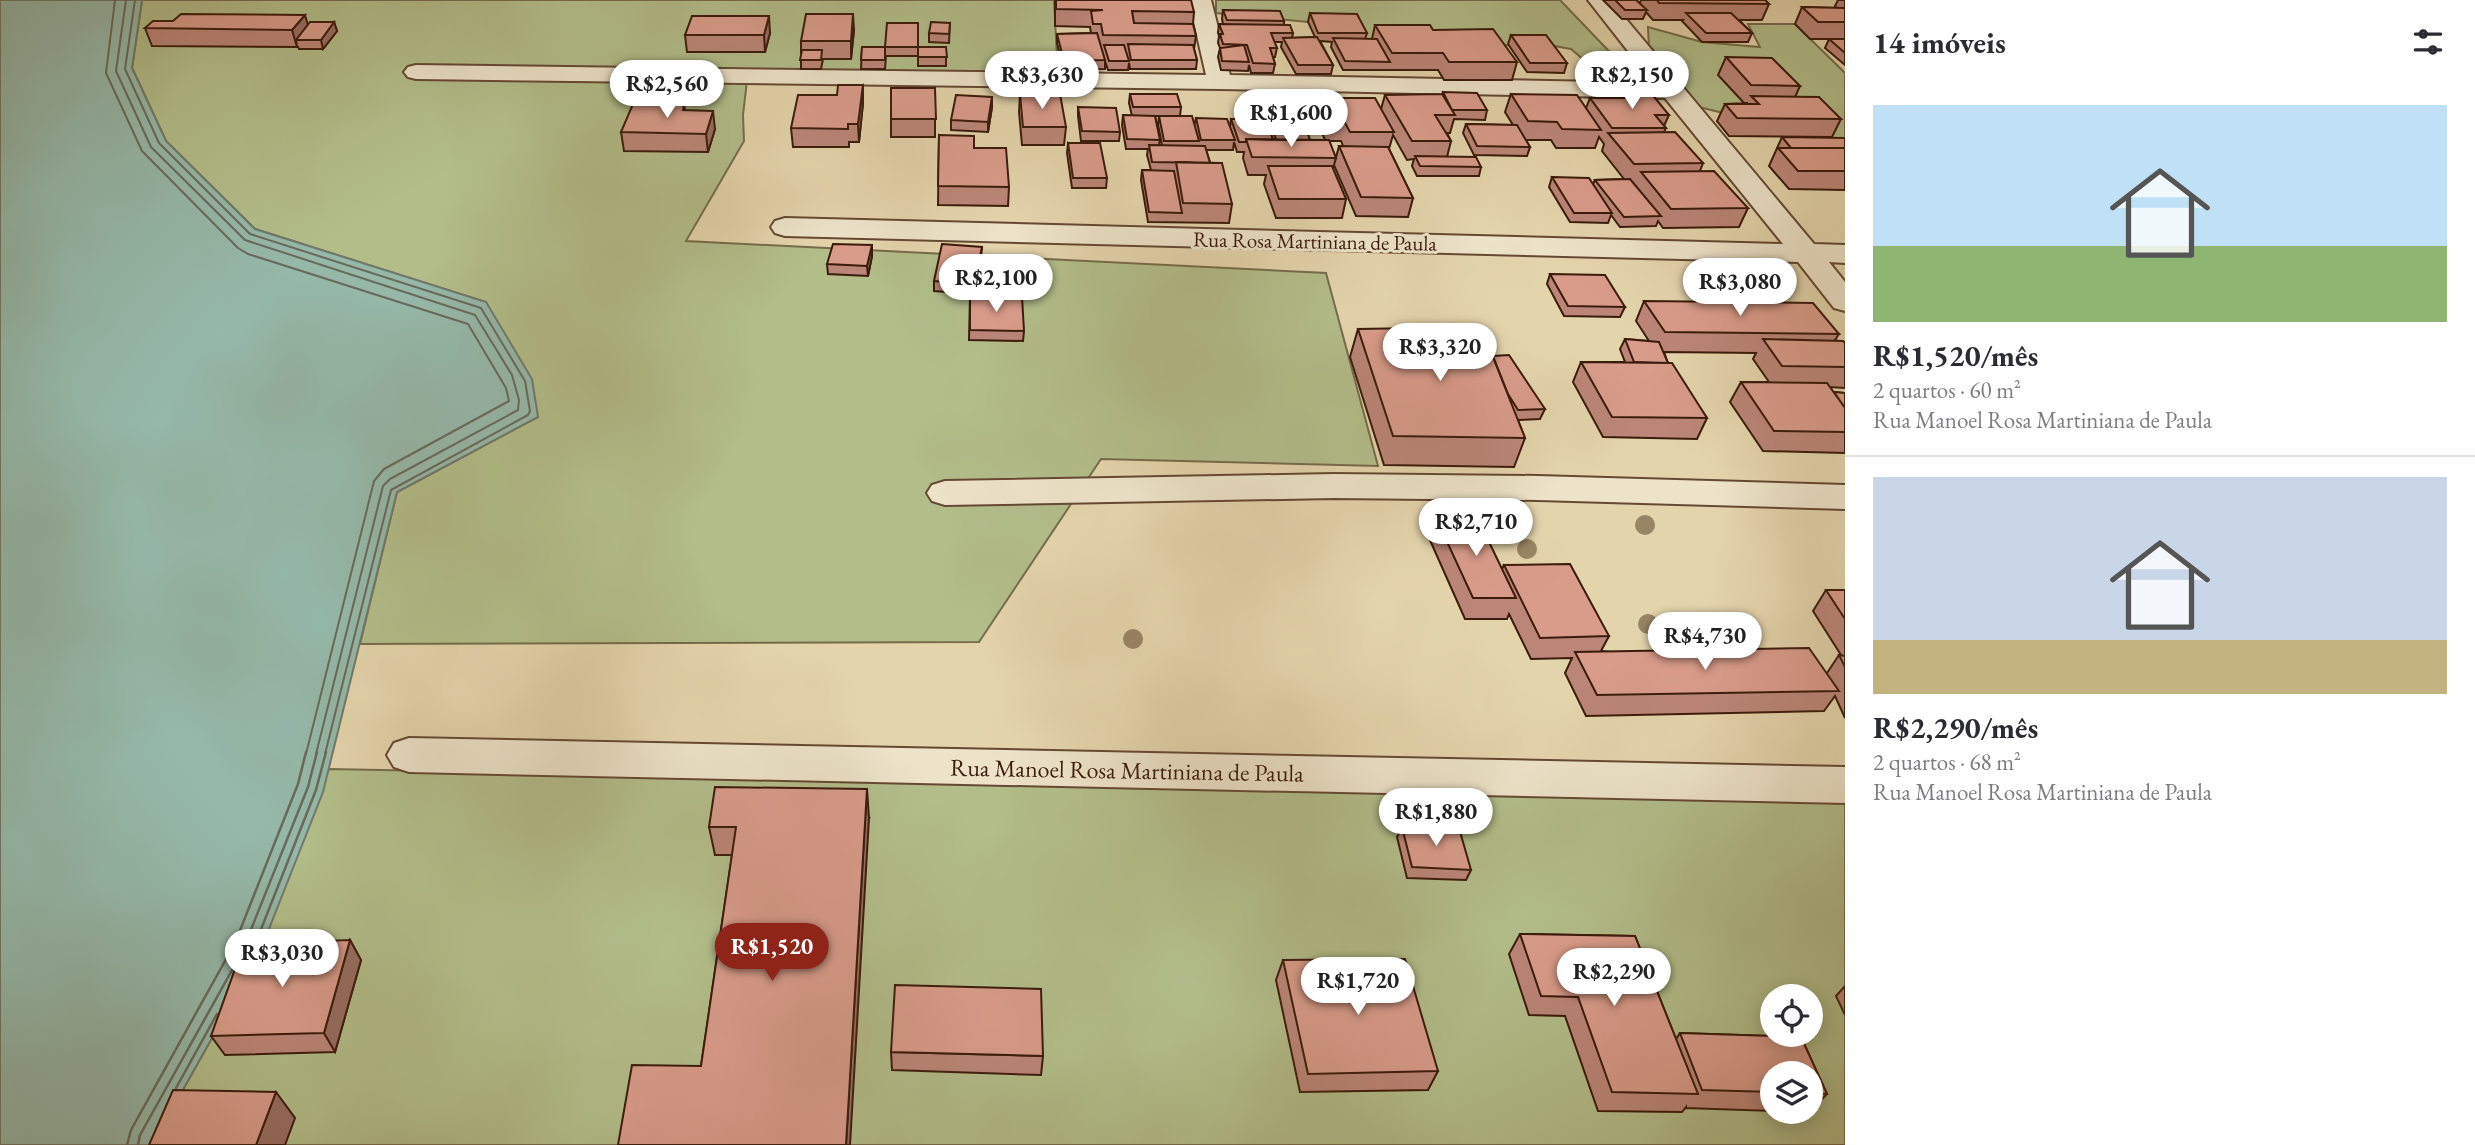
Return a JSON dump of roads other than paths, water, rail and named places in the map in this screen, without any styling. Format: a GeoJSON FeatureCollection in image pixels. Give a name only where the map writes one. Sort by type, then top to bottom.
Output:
{"type":"FeatureCollection","features":[{"type":"Feature","properties":{"kind":"street"},"geometry":{"type":"LineString","coordinates":[[1200,0],[1220,82]]}},
{"type":"Feature","properties":{"kind":"street"},"geometry":{"type":"LineString","coordinates":[[1599,0],[1670,91],[1845,302]]}},
{"type":"Feature","properties":{"kind":"street"},"geometry":{"type":"LineString","coordinates":[[416,72],[1220,82],[1670,91]]}},
{"type":"Feature","properties":{"kind":"street","name":"Rua Rosa Martiniana de Paula"},"geometry":{"type":"LineString","coordinates":[[785,227],[1845,254]]}},
{"type":"Feature","properties":{"kind":"street"},"geometry":{"type":"LineString","coordinates":[[946,493],[1334,486],[1538,488],[1845,497]]}},
{"type":"Feature","properties":{"kind":"street","name":"Rua Manoel Rosa Martiniana de Paula"},"geometry":{"type":"LineString","coordinates":[[409,755],[1845,785]]}},
{"type":"Feature","properties":{"kind":"water"},"geometry":{"type":"Polygon","coordinates":[[[0,0],[142,0],[132,68],[166,141],[255,229],[486,302],[532,379],[538,417],[397,492],[323,792],[259,954],[152,1145],[0,1145],[0,0]]]}}]}
